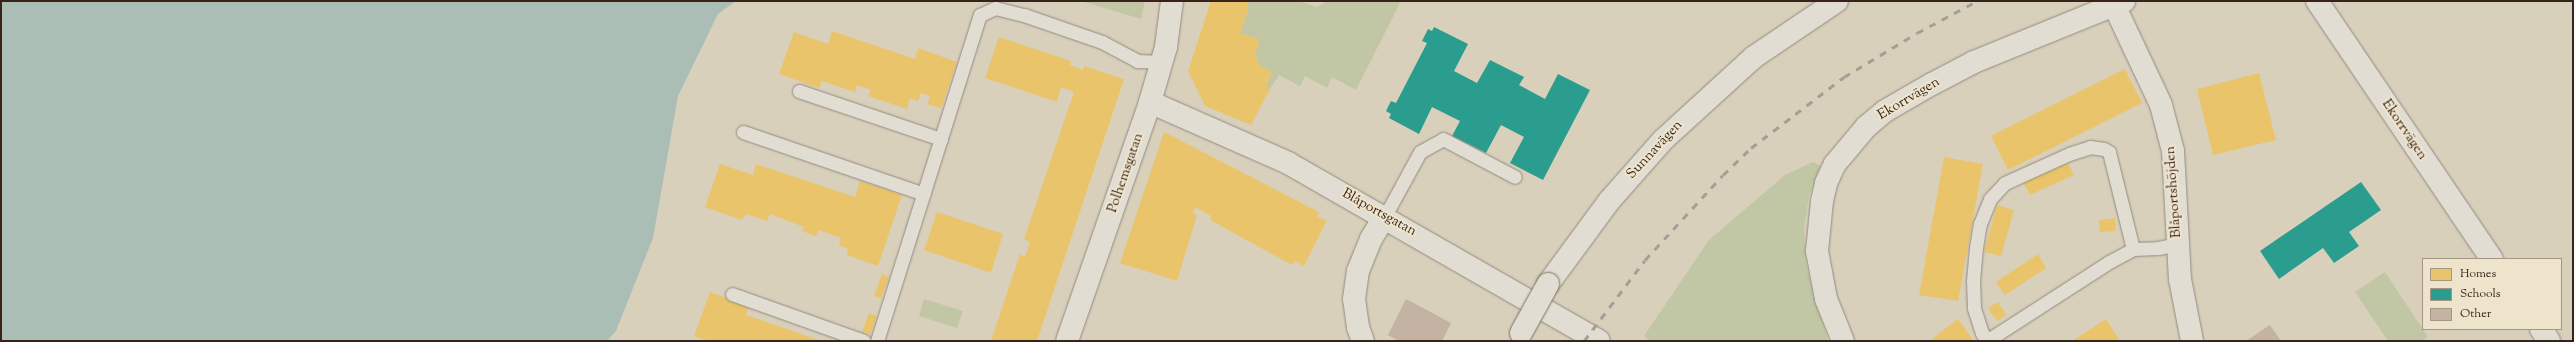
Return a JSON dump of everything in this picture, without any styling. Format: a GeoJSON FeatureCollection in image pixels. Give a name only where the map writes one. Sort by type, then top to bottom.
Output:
{"type":"FeatureCollection","features":[{"type":"Feature","properties":{"kind":"street","name":"Polhemsgatan"},"geometry":{"type":"LineString","coordinates":[[1067,341],[1150,102],[1162,62],[1172,1]]}},
{"type":"Feature","properties":{"kind":"street","name":"Sunnavägen"},"geometry":{"type":"LineString","coordinates":[[1520,337],[1548,284],[1610,200],[1663,140],[1754,57],[1837,1]]}},
{"type":"Feature","properties":{"kind":"street","name":"Ekorrvägen"},"geometry":{"type":"LineString","coordinates":[[2317,1],[2491,258]]}},
{"type":"Feature","properties":{"kind":"street","name":"Ekorrvägen"},"geometry":{"type":"LineString","coordinates":[[1843,341],[1826,299],[1817,251],[1822,201],[1826,183],[1835,164],[1866,127],[1885,111],[1925,88],[1974,62],[2119,3]]}},
{"type":"Feature","properties":{"kind":"street","name":"Blåportshöjden"},"geometry":{"type":"LineString","coordinates":[[2119,3],[2163,111],[2173,151],[2180,279],[2192,341]]}},
{"type":"Feature","properties":{"kind":"street","name":"Blåportsgatan"},"geometry":{"type":"LineString","coordinates":[[1150,102],[1269,153],[1385,216],[1599,341]]}},
{"type":"Feature","properties":{"kind":"street"},"geometry":{"type":"LineString","coordinates":[[1364,341],[1358,328],[1354,299],[1358,271],[1371,240],[1385,216]]}},
{"type":"Feature","properties":{"kind":"street"},"geometry":{"type":"LineString","coordinates":[[2541,330],[2549,341]]}},
{"type":"Feature","properties":{"kind":"lane"},"geometry":{"type":"LineString","coordinates":[[877,341],[980,15],[994,8],[1102,42],[1137,61],[1162,62]]}},
{"type":"Feature","properties":{"kind":"lane"},"geometry":{"type":"LineString","coordinates":[[799,91],[942,139]]}},
{"type":"Feature","properties":{"kind":"lane"},"geometry":{"type":"LineString","coordinates":[[743,132],[924,194]]}},
{"type":"Feature","properties":{"kind":"lane"},"geometry":{"type":"LineString","coordinates":[[1385,216],[1420,152],[1443,139],[1515,177]]}},
{"type":"Feature","properties":{"kind":"lane"},"geometry":{"type":"LineString","coordinates":[[2133,249],[2109,152],[2104,149],[2090,147],[2005,183],[1990,199],[1980,224],[1976,248],[1973,281],[1974,308],[1982,333],[1988,341],[2109,262],[2133,249],[2178,244]]}},
{"type":"Feature","properties":{"kind":"lane"},"geometry":{"type":"LineString","coordinates":[[732,294],[864,341]]}},
{"type":"Feature","properties":{"kind":"green space"},"geometry":{"type":"Polygon","coordinates":[[[1081,1],[1145,1],[1141,19],[1081,1]]]}},
{"type":"Feature","properties":{"kind":"green space"},"geometry":{"type":"Polygon","coordinates":[[[1248,1],[1299,1],[1317,7],[1327,1],[1401,1],[1356,90],[1332,77],[1327,88],[1305,76],[1300,86],[1279,75],[1270,89],[1266,86],[1272,72],[1260,66],[1255,54],[1260,40],[1240,33],[1248,9],[1248,1]]]}},
{"type":"Feature","properties":{"kind":"green space"},"geometry":{"type":"Polygon","coordinates":[[[1813,162],[1821,166],[1809,195],[1804,229],[1806,265],[1828,341],[1651,341],[1644,336],[1709,240],[1785,175],[1813,162]]]}},
{"type":"Feature","properties":{"kind":"green space"},"geometry":{"type":"Polygon","coordinates":[[[2385,272],[2428,337],[2422,341],[2388,341],[2355,292],[2385,272]]]}},
{"type":"Feature","properties":{"kind":"green space"},"geometry":{"type":"Polygon","coordinates":[[[924,299],[963,311],[957,328],[919,316],[924,299]]]}},
{"type":"Feature","properties":{"kind":"shaded area"},"geometry":{"type":"Polygon","coordinates":[[[1,1],[736,1],[718,14],[678,96],[653,238],[616,331],[607,341],[1,341],[1,1]]]}},
{"type":"Feature","properties":{"kind":"building: Homes"},"geometry":{"type":"Polygon","coordinates":[[[1211,1],[1248,1],[1248,9],[1240,33],[1260,40],[1255,54],[1260,66],[1272,72],[1266,86],[1270,89],[1251,125],[1205,106],[1188,71],[1211,1]]]}},
{"type":"Feature","properties":{"kind":"building: Homes"},"geometry":{"type":"Polygon","coordinates":[[[832,31],[915,59],[918,48],[957,62],[941,108],[927,104],[930,96],[921,93],[918,101],[910,98],[907,109],[868,96],[871,90],[857,85],[855,92],[822,81],[819,88],[779,74],[794,32],[828,44],[832,31]]]}},
{"type":"Feature","properties":{"kind":"building: Homes"},"geometry":{"type":"Polygon","coordinates":[[[999,37],[1071,61],[1070,65],[1083,70],[1084,66],[1124,79],[1037,341],[991,341],[1020,254],[1025,257],[1030,242],[1024,239],[1074,92],[1061,87],[1057,102],[985,78],[999,37]]]}},
{"type":"Feature","properties":{"kind":"building: Homes"},"geometry":{"type":"Polygon","coordinates":[[[2125,69],[2142,103],[2008,170],[1991,136],[2125,69]]]}},
{"type":"Feature","properties":{"kind":"building: Homes"},"geometry":{"type":"Polygon","coordinates":[[[2259,73],[2276,140],[2213,155],[2197,89],[2259,73]]]}},
{"type":"Feature","properties":{"kind":"building: Homes"},"geometry":{"type":"Polygon","coordinates":[[[1164,132],[1319,212],[1317,217],[1327,220],[1304,266],[1295,261],[1292,265],[1210,220],[1211,216],[1195,207],[1193,213],[1197,215],[1177,281],[1120,263],[1164,132]]]}},
{"type":"Feature","properties":{"kind":"building: Homes"},"geometry":{"type":"Polygon","coordinates":[[[1944,157],[1983,164],[1958,301],[1919,295],[1944,157]]]}},
{"type":"Feature","properties":{"kind":"building: Homes"},"geometry":{"type":"Polygon","coordinates":[[[2067,161],[2074,175],[2030,195],[2023,182],[2067,161]]]}},
{"type":"Feature","properties":{"kind":"building: Homes"},"geometry":{"type":"Polygon","coordinates":[[[720,164],[753,175],[756,164],[855,197],[860,181],[902,195],[878,266],[847,255],[848,249],[839,245],[841,238],[819,230],[816,236],[802,231],[804,227],[770,214],[767,221],[746,214],[742,220],[705,207],[720,164]]]}},
{"type":"Feature","properties":{"kind":"building: Homes"},"geometry":{"type":"Polygon","coordinates":[[[1997,205],[2014,210],[2001,256],[1984,252],[1997,205]]]}},
{"type":"Feature","properties":{"kind":"building: Homes"},"geometry":{"type":"Polygon","coordinates":[[[937,212],[1003,234],[991,273],[924,250],[937,212]]]}},
{"type":"Feature","properties":{"kind":"building: Homes"},"geometry":{"type":"Polygon","coordinates":[[[2115,218],[2116,231],[2100,232],[2099,220],[2115,218]]]}},
{"type":"Feature","properties":{"kind":"building: Homes"},"geometry":{"type":"Polygon","coordinates":[[[2038,254],[2046,268],[2005,295],[1996,282],[2038,254]]]}},
{"type":"Feature","properties":{"kind":"building: Homes"},"geometry":{"type":"Polygon","coordinates":[[[882,274],[889,277],[881,298],[874,296],[882,274]]]}},
{"type":"Feature","properties":{"kind":"building: Homes"},"geometry":{"type":"Polygon","coordinates":[[[710,292],[749,306],[746,315],[822,341],[708,341],[694,336],[710,292]]]}},
{"type":"Feature","properties":{"kind":"building: Homes"},"geometry":{"type":"Polygon","coordinates":[[[1998,302],[2006,315],[1997,321],[1988,308],[1998,302]]]}},
{"type":"Feature","properties":{"kind":"building: Homes"},"geometry":{"type":"Polygon","coordinates":[[[869,313],[877,316],[870,334],[862,332],[869,313]]]}},
{"type":"Feature","properties":{"kind":"building: Homes"},"geometry":{"type":"Polygon","coordinates":[[[1958,319],[1974,341],[1929,341],[1958,319]]]}},
{"type":"Feature","properties":{"kind":"building: Homes"},"geometry":{"type":"Polygon","coordinates":[[[2106,319],[2120,341],[2072,341],[2106,319]]]}},
{"type":"Feature","properties":{"kind":"building: Schools"},"geometry":{"type":"Polygon","coordinates":[[[1434,27],[1468,44],[1454,71],[1477,83],[1490,60],[1524,77],[1519,85],[1545,99],[1558,74],[1590,90],[1543,180],[1510,163],[1524,137],[1501,125],[1486,153],[1452,136],[1460,121],[1432,107],[1419,134],[1389,118],[1391,114],[1386,111],[1391,101],[1396,103],[1427,43],[1422,41],[1428,29],[1432,31],[1434,27]]]}},
{"type":"Feature","properties":{"kind":"building: Schools"},"geometry":{"type":"Polygon","coordinates":[[[2361,182],[2381,210],[2349,232],[2359,246],[2334,263],[2323,248],[2279,279],[2260,251],[2361,182]]]}},
{"type":"Feature","properties":{"kind":"building: Other"},"geometry":{"type":"Polygon","coordinates":[[[1406,299],[1451,323],[1442,341],[1399,341],[1388,335],[1406,299]]]}},
{"type":"Feature","properties":{"kind":"building: Other"},"geometry":{"type":"Polygon","coordinates":[[[2270,325],[2281,341],[2246,341],[2270,325]]]}},
{"type":"Feature","properties":{"kind":"railway"},"geometry":{"type":"LineString","coordinates":[[1584,341],[1645,260],[1723,175],[1751,148],[1844,77],[1917,33],[1977,1]]}}]}
